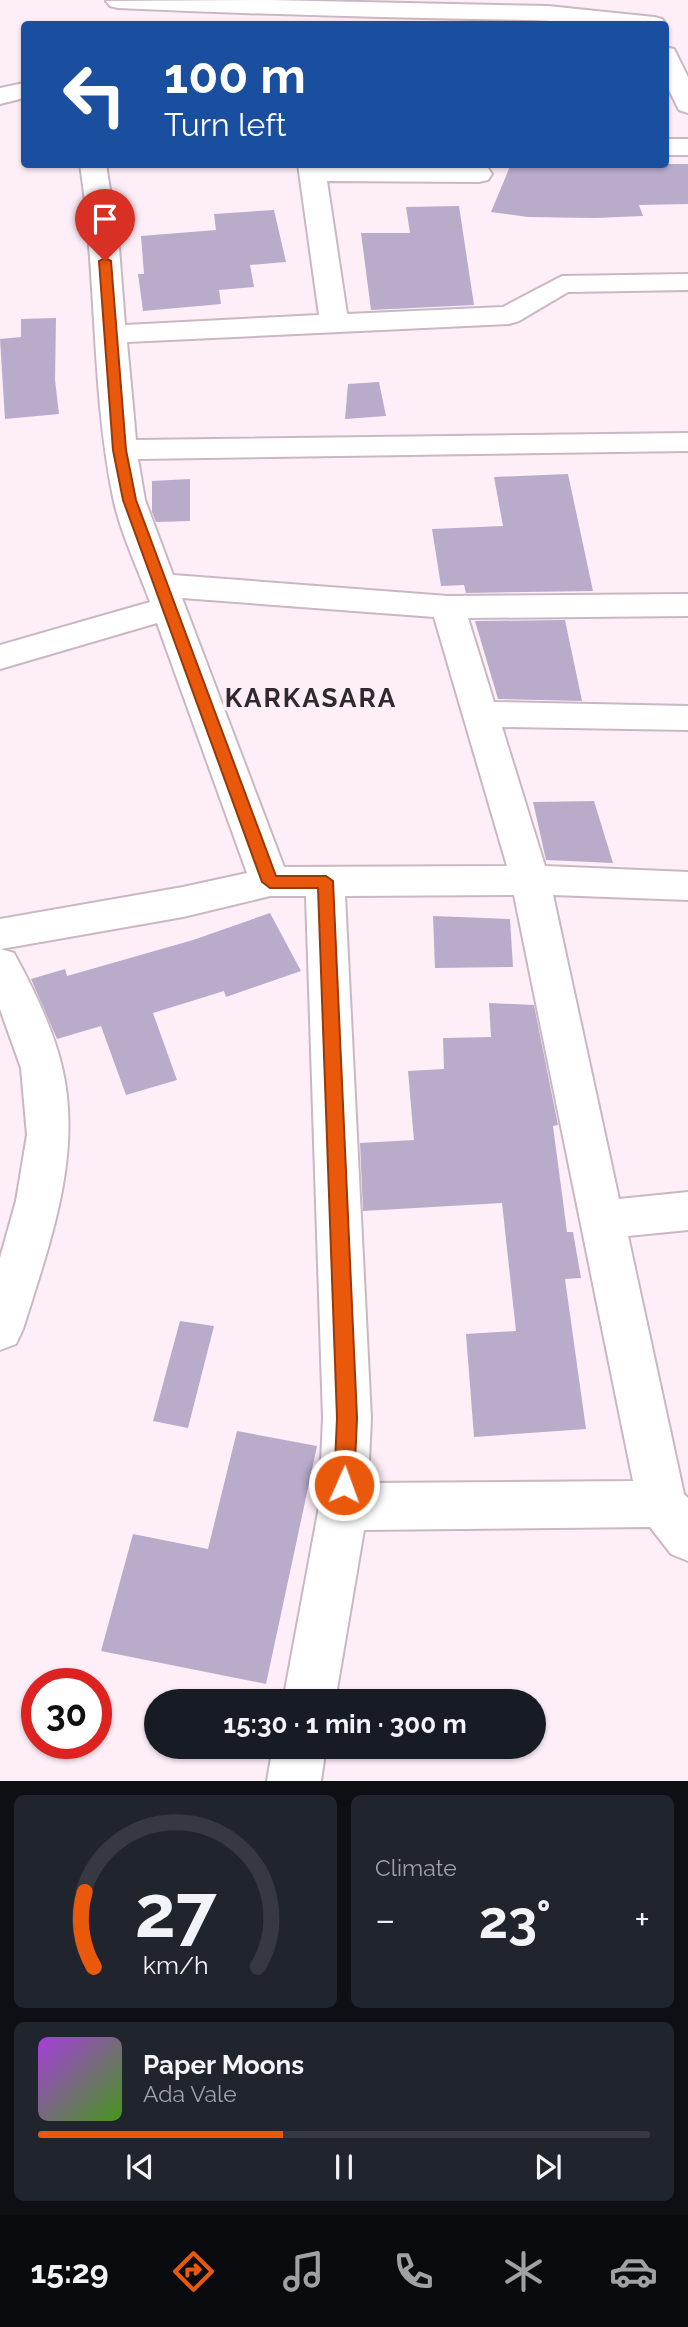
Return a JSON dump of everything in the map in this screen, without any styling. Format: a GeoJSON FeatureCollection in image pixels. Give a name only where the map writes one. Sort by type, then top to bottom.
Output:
{"type":"FeatureCollection","features":[{"type":"Feature","properties":{"kind":"street"},"geometry":{"type":"LineString","coordinates":[[118,9],[277,16],[510,12],[623,21]]}},
{"type":"Feature","properties":{"kind":"street"},"geometry":{"type":"LineString","coordinates":[[669,63],[688,105]]}},
{"type":"Feature","properties":{"kind":"street"},"geometry":{"type":"LineString","coordinates":[[0,96],[21,92]]}},
{"type":"Feature","properties":{"kind":"street"},"geometry":{"type":"LineString","coordinates":[[669,147],[688,147]]}},
{"type":"Feature","properties":{"kind":"street"},"geometry":{"type":"LineString","coordinates":[[93,168],[112,334],[120,450],[129,500],[270,882]]}},
{"type":"Feature","properties":{"kind":"street"},"geometry":{"type":"LineString","coordinates":[[334,322],[313,169],[479,174]]}},
{"type":"Feature","properties":{"kind":"street"},"geometry":{"type":"LineString","coordinates":[[112,334],[509,315],[562,285],[595,282],[688,282]]}},
{"type":"Feature","properties":{"kind":"street"},"geometry":{"type":"LineString","coordinates":[[120,450],[688,442]]}},
{"type":"Feature","properties":{"kind":"street"},"geometry":{"type":"LineString","coordinates":[[0,657],[164,596],[449,607],[688,605]]}},
{"type":"Feature","properties":{"kind":"street"},"geometry":{"type":"LineString","coordinates":[[344,1507],[675,1520],[602,1220],[530,880],[449,607]]}},
{"type":"Feature","properties":{"kind":"street"},"geometry":{"type":"LineString","coordinates":[[481,714],[688,718]]}},
{"type":"Feature","properties":{"kind":"street"},"geometry":{"type":"LineString","coordinates":[[0,934],[183,902],[270,882],[530,880],[688,886]]}},
{"type":"Feature","properties":{"kind":"street"},"geometry":{"type":"LineString","coordinates":[[311,1689],[344,1507],[347,1418],[326,881]]}},
{"type":"Feature","properties":{"kind":"street"},"geometry":{"type":"LineString","coordinates":[[0,964],[42,1068],[50,1133],[39,1199],[0,1329]]}},
{"type":"Feature","properties":{"kind":"street"},"geometry":{"type":"LineString","coordinates":[[602,1220],[688,1211]]}},
{"type":"Feature","properties":{"kind":"street"},"geometry":{"type":"LineString","coordinates":[[294,1781],[298,1759]]}},
{"type":"Feature","properties":{"kind":"building"},"geometry":{"type":"Polygon","coordinates":[[[669,164],[688,164],[688,204],[639,205],[643,216],[528,217],[491,212],[509,168],[669,168],[669,164]]]}},
{"type":"Feature","properties":{"kind":"building"},"geometry":{"type":"Polygon","coordinates":[[[459,206],[474,305],[371,310],[361,233],[410,233],[406,207],[459,206]]]}},
{"type":"Feature","properties":{"kind":"building"},"geometry":{"type":"Polygon","coordinates":[[[274,210],[286,262],[250,265],[254,287],[219,290],[221,304],[143,311],[138,274],[144,274],[141,236],[216,230],[214,214],[274,210]]]}},
{"type":"Feature","properties":{"kind":"building"},"geometry":{"type":"Polygon","coordinates":[[[56,318],[55,380],[59,414],[5,419],[0,339],[21,337],[21,319],[56,318]]]}},
{"type":"Feature","properties":{"kind":"building"},"geometry":{"type":"Polygon","coordinates":[[[379,382],[386,416],[345,419],[348,384],[379,382]]]}},
{"type":"Feature","properties":{"kind":"building"},"geometry":{"type":"Polygon","coordinates":[[[568,474],[593,591],[466,593],[464,585],[441,586],[432,529],[503,526],[494,477],[568,474]]]}},
{"type":"Feature","properties":{"kind":"building"},"geometry":{"type":"Polygon","coordinates":[[[190,479],[190,521],[156,522],[152,512],[152,481],[190,479]]]}},
{"type":"Feature","properties":{"kind":"building"},"geometry":{"type":"Polygon","coordinates":[[[565,620],[582,701],[498,699],[475,621],[565,620]]]}},
{"type":"Feature","properties":{"kind":"building"},"geometry":{"type":"Polygon","coordinates":[[[594,801],[613,863],[546,860],[533,802],[594,801]]]}},
{"type":"Feature","properties":{"kind":"building"},"geometry":{"type":"Polygon","coordinates":[[[270,913],[301,971],[226,997],[224,991],[153,1013],[177,1080],[126,1095],[101,1026],[57,1039],[31,979],[65,969],[67,976],[193,940],[270,913]]]}},
{"type":"Feature","properties":{"kind":"building"},"geometry":{"type":"Polygon","coordinates":[[[433,916],[510,919],[513,967],[435,968],[433,916]]]}},
{"type":"Feature","properties":{"kind":"building"},"geometry":{"type":"Polygon","coordinates":[[[489,1003],[534,1005],[558,1125],[553,1126],[567,1232],[573,1232],[581,1278],[565,1279],[586,1429],[474,1437],[466,1334],[516,1331],[502,1203],[363,1211],[360,1143],[414,1140],[408,1071],[444,1069],[443,1038],[491,1037],[489,1003]]]}},
{"type":"Feature","properties":{"kind":"building"},"geometry":{"type":"Polygon","coordinates":[[[180,1321],[214,1326],[188,1428],[153,1421],[180,1321]]]}},
{"type":"Feature","properties":{"kind":"building"},"geometry":{"type":"Polygon","coordinates":[[[237,1431],[317,1446],[266,1684],[101,1651],[133,1534],[208,1549],[237,1431]]]}},
{"type":"Feature","properties":{"kind":"district","name":"KARKASARA"},"geometry":{"type":"Point","coordinates":[311,698]}},
{"type":"Feature","properties":{"kind":"route"},"geometry":{"type":"LineString","coordinates":[[105,261],[120,450],[129,500],[270,882],[326,881],[347,1418],[344,1485]]}}]}
